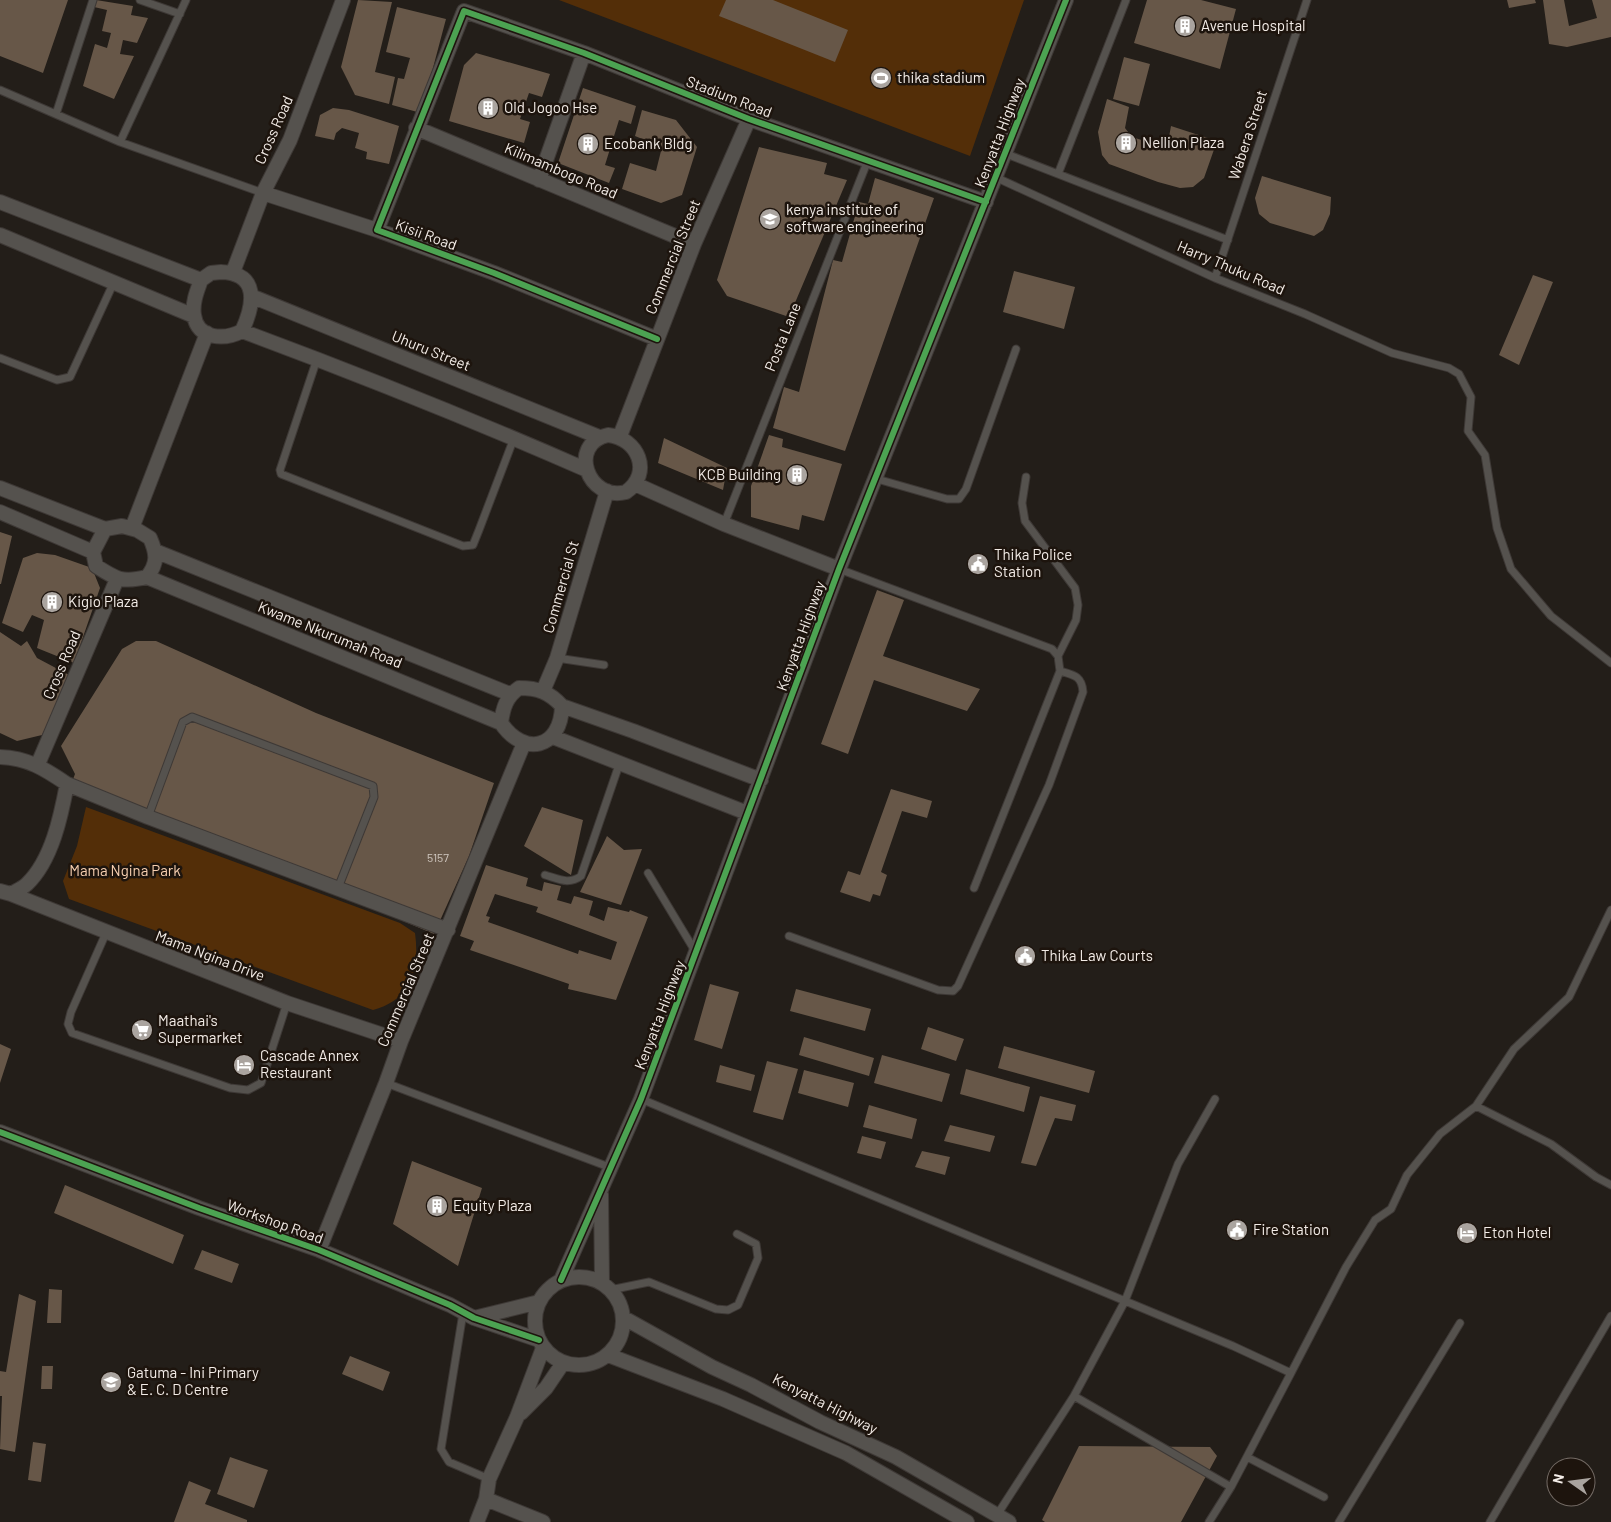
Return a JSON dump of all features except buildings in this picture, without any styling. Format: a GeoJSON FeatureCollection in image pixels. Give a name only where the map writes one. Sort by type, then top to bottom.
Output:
{"type":"FeatureCollection","features":[{"type":"Feature","properties":{"kind":"street","name":"Cross Road"},"geometry":{"type":"LineString","coordinates":[[233,272],[263,193],[290,140],[343,0]]}},
{"type":"Feature","properties":{"kind":"street","name":"Kenyatta Highway"},"geometry":{"type":"LineString","coordinates":[[561,1280],[609,1167],[641,1099],[697,954],[747,813],[839,569],[877,479],[1004,153],[1066,0]]}},
{"type":"Feature","properties":{"kind":"street","name":"Stadium Road"},"geometry":{"type":"LineString","coordinates":[[464,11],[584,53],[749,119],[986,202]]}},
{"type":"Feature","properties":{"kind":"street","name":"Kisii Road"},"geometry":{"type":"LineString","coordinates":[[464,11],[377,230],[494,273],[657,340]]}},
{"type":"Feature","properties":{"kind":"street"},"geometry":{"type":"LineString","coordinates":[[539,180],[584,53]]}},
{"type":"Feature","properties":{"kind":"street","name":"Commercial Street"},"geometry":{"type":"LineString","coordinates":[[620,436],[694,244],[749,119]]}},
{"type":"Feature","properties":{"kind":"street","name":"Kilimambogo Road"},"geometry":{"type":"LineString","coordinates":[[416,128],[694,244]]}},
{"type":"Feature","properties":{"kind":"street"},"geometry":{"type":"LineString","coordinates":[[263,193],[377,230]]}},
{"type":"Feature","properties":{"kind":"street"},"geometry":{"type":"LineString","coordinates":[[0,202],[201,280]]}},
{"type":"Feature","properties":{"kind":"street"},"geometry":{"type":"LineString","coordinates":[[0,235],[194,316]]}},
{"type":"Feature","properties":{"kind":"street"},"geometry":{"type":"LineString","coordinates":[[233,272],[248,283],[252,308],[242,331],[226,338],[207,333],[199,328],[194,316],[194,303],[201,280],[211,273],[233,272]]}},
{"type":"Feature","properties":{"kind":"street","name":"Uhuru Street"},"geometry":{"type":"LineString","coordinates":[[251,296],[599,437]]}},
{"type":"Feature","properties":{"kind":"street"},"geometry":{"type":"LineString","coordinates":[[242,331],[514,438],[587,470]]}},
{"type":"Feature","properties":{"kind":"street"},"geometry":{"type":"LineString","coordinates":[[132,528],[207,333]]}},
{"type":"Feature","properties":{"kind":"street"},"geometry":{"type":"LineString","coordinates":[[620,436],[632,445],[640,464],[635,484],[622,493],[607,491],[595,484],[587,470],[585,460],[588,450],[599,437],[620,436]]}},
{"type":"Feature","properties":{"kind":"street"},"geometry":{"type":"LineString","coordinates":[[635,484],[724,524],[839,569]]}},
{"type":"Feature","properties":{"kind":"street"},"geometry":{"type":"LineString","coordinates":[[0,488],[105,529],[122,526],[132,528],[150,538],[155,551],[154,568],[146,577],[125,581],[116,579],[96,566],[93,552],[105,529]]}},
{"type":"Feature","properties":{"kind":"street","name":"Commercial St"},"geometry":{"type":"LineString","coordinates":[[543,691],[557,658],[607,491]]}},
{"type":"Feature","properties":{"kind":"street"},"geometry":{"type":"LineString","coordinates":[[0,512],[93,552]]}},
{"type":"Feature","properties":{"kind":"street","name":"Kwame Nkurumah Road"},"geometry":{"type":"LineString","coordinates":[[155,551],[510,694]]}},
{"type":"Feature","properties":{"kind":"street","name":"Kwame Nkurumah Road"},"geometry":{"type":"LineString","coordinates":[[146,577],[501,723]]}},
{"type":"Feature","properties":{"kind":"street","name":"Cross Road"},"geometry":{"type":"LineString","coordinates":[[38,764],[116,579]]}},
{"type":"Feature","properties":{"kind":"street"},"geometry":{"type":"LineString","coordinates":[[562,706],[559,726],[553,738],[540,745],[524,743],[512,736],[501,723],[502,708],[510,694],[519,688],[533,688],[543,691],[562,706],[633,730],[761,780]]}},
{"type":"Feature","properties":{"kind":"street"},"geometry":{"type":"LineString","coordinates":[[553,738],[620,762],[747,813]]}},
{"type":"Feature","properties":{"kind":"street","name":"Commercial Street"},"geometry":{"type":"LineString","coordinates":[[318,1250],[386,1083],[401,1041],[524,743]]}},
{"type":"Feature","properties":{"kind":"street"},"geometry":{"type":"LineString","coordinates":[[0,757],[19,758],[38,764],[67,784],[148,817],[448,930]]}},
{"type":"Feature","properties":{"kind":"street"},"geometry":{"type":"LineString","coordinates":[[5,893],[27,885],[38,870],[55,837],[67,784]]}},
{"type":"Feature","properties":{"kind":"street","name":"Mama Ngina Drive"},"geometry":{"type":"LineString","coordinates":[[5,893],[287,1003],[401,1041]]}},
{"type":"Feature","properties":{"kind":"street","name":"Workshop Road"},"geometry":{"type":"LineString","coordinates":[[0,1132],[199,1208],[318,1250],[450,1305],[468,1315],[541,1344]]}},
{"type":"Feature","properties":{"kind":"street","name":"Kenyatta Highway"},"geometry":{"type":"LineString","coordinates":[[600,1189],[606,1286]]}},
{"type":"Feature","properties":{"kind":"street"},"geometry":{"type":"LineString","coordinates":[[582,1276],[606,1286],[618,1298],[624,1318],[620,1339],[608,1355],[587,1366],[563,1363],[552,1357],[541,1344],[534,1321],[539,1302],[561,1280],[582,1276]]}},
{"type":"Feature","properties":{"kind":"street"},"geometry":{"type":"LineString","coordinates":[[468,1315],[539,1302]]}},
{"type":"Feature","properties":{"kind":"street","name":"Kenyatta Highway"},"geometry":{"type":"LineString","coordinates":[[624,1318],[712,1367],[751,1385],[820,1422],[896,1457],[1003,1519]]}},
{"type":"Feature","properties":{"kind":"street"},"geometry":{"type":"LineString","coordinates":[[477,1522],[486,1499],[489,1479],[517,1417],[541,1344]]}},
{"type":"Feature","properties":{"kind":"street"},"geometry":{"type":"LineString","coordinates":[[608,1355],[724,1399],[846,1453],[966,1522]]}},
{"type":"Feature","properties":{"kind":"street"},"geometry":{"type":"LineString","coordinates":[[517,1417],[546,1388],[563,1363]]}},
{"type":"Feature","properties":{"kind":"street"},"geometry":{"type":"LineString","coordinates":[[486,1499],[543,1522]]}},
{"type":"Feature","properties":{"kind":"lane"},"geometry":{"type":"LineString","coordinates":[[56,114],[93,0]]}},
{"type":"Feature","properties":{"kind":"lane"},"geometry":{"type":"LineString","coordinates":[[140,0],[180,14]]}},
{"type":"Feature","properties":{"kind":"lane"},"geometry":{"type":"LineString","coordinates":[[120,142],[186,0]]}},
{"type":"Feature","properties":{"kind":"lane"},"geometry":{"type":"LineString","coordinates":[[1058,174],[1126,0]]}},
{"type":"Feature","properties":{"kind":"lane","name":"Wabera Street"},"geometry":{"type":"LineString","coordinates":[[1215,278],[1307,0]]}},
{"type":"Feature","properties":{"kind":"lane"},"geometry":{"type":"LineString","coordinates":[[0,90],[120,142],[263,193]]}},
{"type":"Feature","properties":{"kind":"lane"},"geometry":{"type":"LineString","coordinates":[[1004,153],[1228,240]]}},
{"type":"Feature","properties":{"kind":"lane","name":"Posta Lane"},"geometry":{"type":"LineString","coordinates":[[724,524],[868,160]]}},
{"type":"Feature","properties":{"kind":"lane","name":"Harry Thuku Road"},"geometry":{"type":"LineString","coordinates":[[995,177],[1215,278],[1304,314],[1392,354],[1449,368],[1459,374],[1471,397],[1468,431],[1485,455],[1497,528],[1511,569],[1551,616],[1611,663]]}},
{"type":"Feature","properties":{"kind":"lane"},"geometry":{"type":"LineString","coordinates":[[0,358],[57,380],[70,377],[114,282]]}},
{"type":"Feature","properties":{"kind":"lane"},"geometry":{"type":"LineString","coordinates":[[877,479],[947,499],[959,499],[966,489],[1016,349]]}},
{"type":"Feature","properties":{"kind":"lane"},"geometry":{"type":"LineString","coordinates":[[317,359],[280,470],[283,475],[463,546],[472,544],[476,537],[514,438]]}},
{"type":"Feature","properties":{"kind":"lane"},"geometry":{"type":"LineString","coordinates":[[1026,477],[1022,503],[1025,521],[1075,588],[1078,605],[1076,620],[1058,656]]}},
{"type":"Feature","properties":{"kind":"lane"},"geometry":{"type":"LineString","coordinates":[[839,569],[1052,649],[1058,656],[1060,670],[974,888]]}},
{"type":"Feature","properties":{"kind":"lane"},"geometry":{"type":"LineString","coordinates":[[557,658],[604,665]]}},
{"type":"Feature","properties":{"kind":"lane"},"geometry":{"type":"LineString","coordinates":[[789,936],[938,990],[952,991],[958,986],[1050,785],[1083,692],[1082,682],[1077,676],[1060,670]]}},
{"type":"Feature","properties":{"kind":"lane"},"geometry":{"type":"LineString","coordinates":[[148,817],[183,722],[192,717],[373,786],[374,797],[338,888]]}},
{"type":"Feature","properties":{"kind":"lane"},"geometry":{"type":"LineString","coordinates":[[545,875],[566,882],[574,881],[581,876],[620,762]]}},
{"type":"Feature","properties":{"kind":"lane"},"geometry":{"type":"LineString","coordinates":[[648,873],[697,954]]}},
{"type":"Feature","properties":{"kind":"lane"},"geometry":{"type":"LineString","coordinates":[[1209,1522],[1231,1487],[1346,1268],[1375,1220],[1391,1209],[1407,1175],[1440,1134],[1476,1106],[1514,1048],[1569,997],[1611,910]]}},
{"type":"Feature","properties":{"kind":"lane"},"geometry":{"type":"LineString","coordinates":[[106,933],[71,1012],[68,1024],[72,1033],[230,1088],[248,1090],[261,1083],[287,1003]]}},
{"type":"Feature","properties":{"kind":"lane"},"geometry":{"type":"LineString","coordinates":[[386,1083],[609,1167]]}},
{"type":"Feature","properties":{"kind":"lane"},"geometry":{"type":"LineString","coordinates":[[641,1099],[1233,1346],[1291,1373]]}},
{"type":"Feature","properties":{"kind":"lane"},"geometry":{"type":"LineString","coordinates":[[1003,1519],[1074,1396],[1125,1301],[1178,1164],[1215,1099]]}},
{"type":"Feature","properties":{"kind":"lane"},"geometry":{"type":"LineString","coordinates":[[1476,1106],[1551,1144],[1596,1177],[1611,1185]]}},
{"type":"Feature","properties":{"kind":"lane"},"geometry":{"type":"LineString","coordinates":[[606,1286],[649,1282],[716,1309],[728,1310],[738,1305],[758,1258],[756,1244],[736,1234]]}},
{"type":"Feature","properties":{"kind":"lane"},"geometry":{"type":"LineString","coordinates":[[468,1315],[441,1449],[448,1462],[489,1479]]}},
{"type":"Feature","properties":{"kind":"lane"},"geometry":{"type":"LineString","coordinates":[[1490,1522],[1611,1316]]}},
{"type":"Feature","properties":{"kind":"lane"},"geometry":{"type":"LineString","coordinates":[[1339,1522],[1460,1324]]}},
{"type":"Feature","properties":{"kind":"lane"},"geometry":{"type":"LineString","coordinates":[[1074,1396],[1231,1487]]}},
{"type":"Feature","properties":{"kind":"lane"},"geometry":{"type":"LineString","coordinates":[[1247,1457],[1324,1496]]}},
{"type":"Feature","properties":{"kind":"green space","name":"thika stadium"},"geometry":{"type":"Polygon","coordinates":[[[559,0],[1024,0],[970,156],[559,0]]]}},
{"type":"Feature","properties":{"kind":"green space","name":"Mama Ngina Park"},"geometry":{"type":"Polygon","coordinates":[[[86,807],[400,923],[415,933],[416,959],[410,981],[396,999],[373,1010],[69,899],[63,881],[77,846],[86,807]]]}},
{"type":"Feature","properties":{"kind":"cycle path"},"geometry":{"type":"LineString","coordinates":[[561,1280],[641,1099],[839,569],[1066,0]]}},
{"type":"Feature","properties":{"kind":"cycle path"},"geometry":{"type":"LineString","coordinates":[[657,339],[494,273],[377,230],[464,11],[584,53],[749,119],[986,202]]}},
{"type":"Feature","properties":{"kind":"cycle path"},"geometry":{"type":"LineString","coordinates":[[0,1132],[199,1208],[319,1250],[450,1305],[474,1318],[539,1340]]}},
{"type":"Feature","properties":{"kind":"place","name":"Avenue Hospital"},"geometry":{"type":"Point","coordinates":[1185,26]}},
{"type":"Feature","properties":{"kind":"place","name":"thika stadium"},"geometry":{"type":"Point","coordinates":[881,78]}},
{"type":"Feature","properties":{"kind":"place","name":"Old Jogoo Hse"},"geometry":{"type":"Point","coordinates":[488,108]}},
{"type":"Feature","properties":{"kind":"place","name":"Nellion Plaza"},"geometry":{"type":"Point","coordinates":[1126,143]}},
{"type":"Feature","properties":{"kind":"place","name":"Ecobank Bldg"},"geometry":{"type":"Point","coordinates":[588,144]}},
{"type":"Feature","properties":{"kind":"place","name":"kenya institute of software engineering"},"geometry":{"type":"Point","coordinates":[770,219]}},
{"type":"Feature","properties":{"kind":"place","name":"KCB Building"},"geometry":{"type":"Point","coordinates":[797,475]}},
{"type":"Feature","properties":{"kind":"place","name":"Thika Police Station"},"geometry":{"type":"Point","coordinates":[978,564]}},
{"type":"Feature","properties":{"kind":"place","name":"Kigio Plaza"},"geometry":{"type":"Point","coordinates":[52,602]}},
{"type":"Feature","properties":{"kind":"place","name":"Thika Law Courts"},"geometry":{"type":"Point","coordinates":[1025,956]}},
{"type":"Feature","properties":{"kind":"place","name":"Maathai's Supermarket"},"geometry":{"type":"Point","coordinates":[142,1030]}},
{"type":"Feature","properties":{"kind":"place","name":"Cascade Annex Restaurant"},"geometry":{"type":"Point","coordinates":[244,1065]}},
{"type":"Feature","properties":{"kind":"place","name":"Equity Plaza"},"geometry":{"type":"Point","coordinates":[437,1206]}},
{"type":"Feature","properties":{"kind":"place","name":"Fire Station"},"geometry":{"type":"Point","coordinates":[1237,1230]}},
{"type":"Feature","properties":{"kind":"place","name":"Eton Hotel"},"geometry":{"type":"Point","coordinates":[1467,1233]}},
{"type":"Feature","properties":{"kind":"place","name":"Gatuma - Ini Primary & E. C. D Centre"},"geometry":{"type":"Point","coordinates":[111,1382]}}]}
